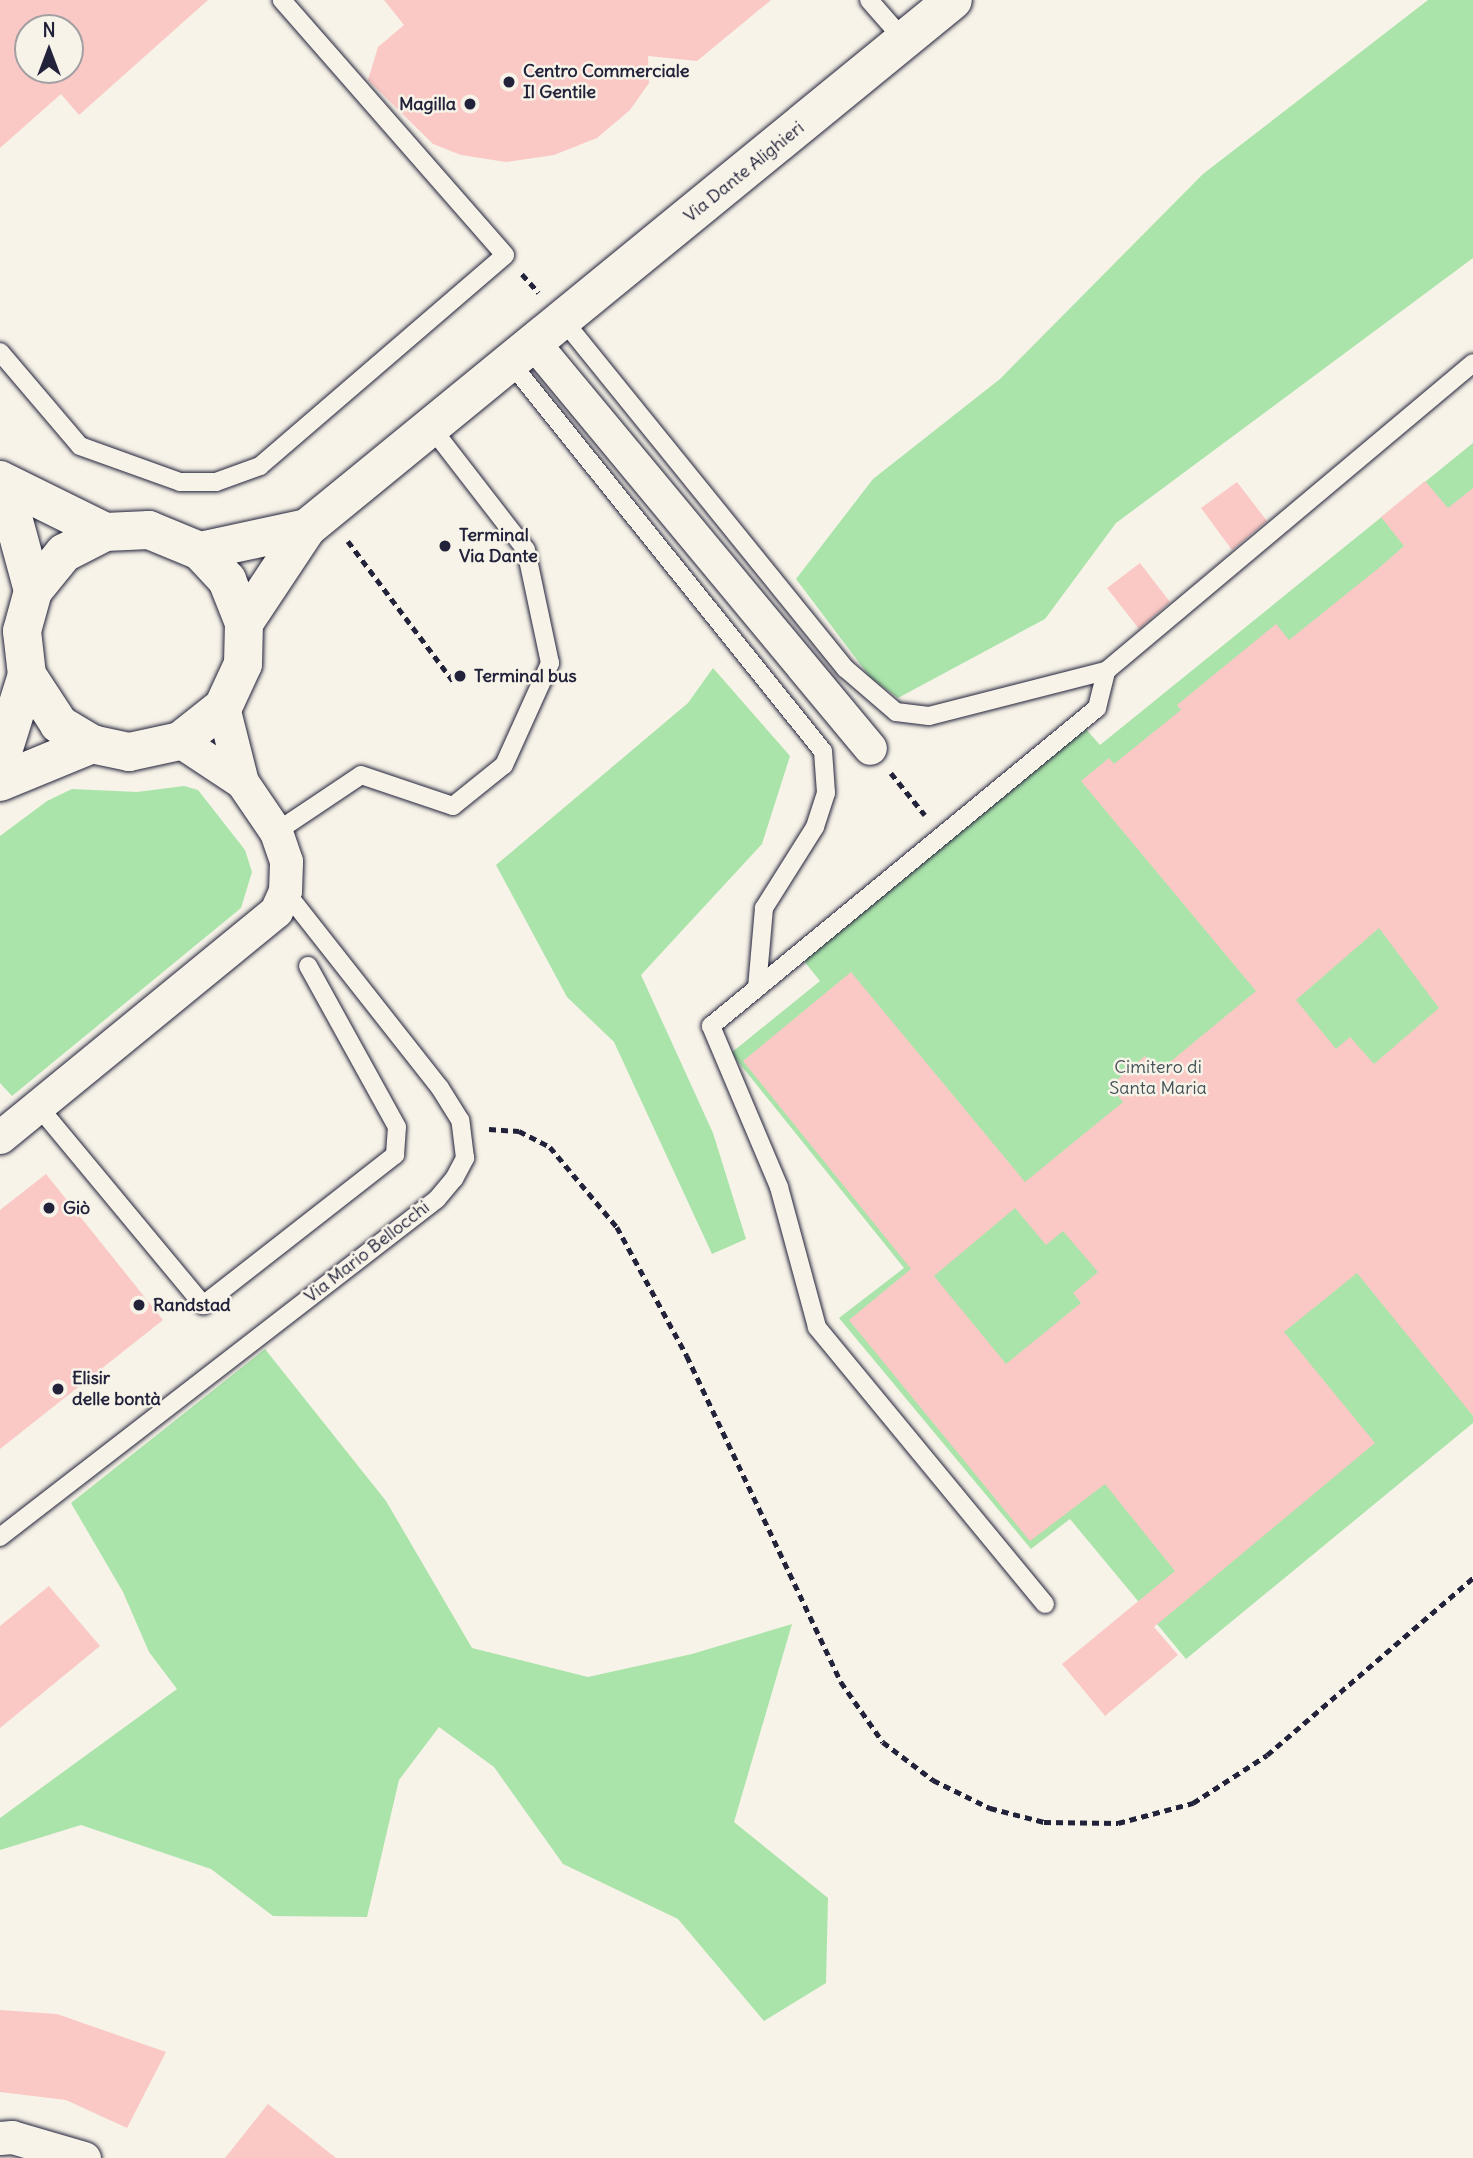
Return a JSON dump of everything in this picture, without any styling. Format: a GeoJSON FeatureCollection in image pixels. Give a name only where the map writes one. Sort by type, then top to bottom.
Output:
{"type":"FeatureCollection","features":[{"type":"Feature","properties":{"kind":"main road","name":"Via Dante Alighieri"},"geometry":{"type":"LineString","coordinates":[[244,623],[325,532],[431,427],[953,0]]}},
{"type":"Feature","properties":{"kind":"main road"},"geometry":{"type":"LineString","coordinates":[[2,482],[105,532]]}},
{"type":"Feature","properties":{"kind":"main road"},"geometry":{"type":"LineString","coordinates":[[2,482],[33,591]]}},
{"type":"Feature","properties":{"kind":"main road"},"geometry":{"type":"LineString","coordinates":[[0,761],[27,675],[22,631],[33,591],[64,553],[105,532],[149,530],[200,551],[227,580],[244,623],[243,664],[223,707],[180,741],[129,752],[92,744],[59,724],[27,675]]}},
{"type":"Feature","properties":{"kind":"main road","name":"Via Dante Alighieri"},"geometry":{"type":"LineString","coordinates":[[200,551],[325,532]]}},
{"type":"Feature","properties":{"kind":"main road"},"geometry":{"type":"LineString","coordinates":[[0,782],[92,744]]}},
{"type":"Feature","properties":{"kind":"street"},"geometry":{"type":"LineString","coordinates":[[536,342],[870,748]]}},
{"type":"Feature","properties":{"kind":"street"},"geometry":{"type":"LineString","coordinates":[[0,1137],[276,911],[285,891],[286,861],[276,832],[242,782],[223,707]]}},
{"type":"Feature","properties":{"kind":"street"},"geometry":{"type":"LineString","coordinates":[[180,741],[242,782]]}},
{"type":"Feature","properties":{"kind":"street"},"geometry":{"type":"LineString","coordinates":[[0,2138],[12,2137],[84,2158]]}},
{"type":"Feature","properties":{"kind":"lane"},"geometry":{"type":"LineString","coordinates":[[0,352],[80,446],[180,482],[216,482],[260,466],[505,255],[282,0]]}},
{"type":"Feature","properties":{"kind":"lane"},"geometry":{"type":"LineString","coordinates":[[869,0],[904,40]]}},
{"type":"Feature","properties":{"kind":"lane"},"geometry":{"type":"LineString","coordinates":[[536,342],[846,669],[896,712],[929,716],[1107,671],[1473,363]]}},
{"type":"Feature","properties":{"kind":"lane"},"geometry":{"type":"LineString","coordinates":[[536,342],[823,751],[826,793],[815,827],[764,908],[757,988]]}},
{"type":"Feature","properties":{"kind":"lane"},"geometry":{"type":"LineString","coordinates":[[276,832],[361,775],[453,806],[504,765],[550,663],[526,550],[431,427]]}},
{"type":"Feature","properties":{"kind":"lane"},"geometry":{"type":"LineString","coordinates":[[1045,1604],[817,1327],[779,1187],[711,1026],[1097,708],[1107,671]]}},
{"type":"Feature","properties":{"kind":"lane"},"geometry":{"type":"LineString","coordinates":[[285,891],[440,1088],[460,1120],[465,1137]]}},
{"type":"Feature","properties":{"kind":"lane"},"geometry":{"type":"LineString","coordinates":[[38,1106],[203,1305],[395,1155],[397,1127],[308,966]]}},
{"type":"Feature","properties":{"kind":"lane","name":"Via Mario Bellocchi"},"geometry":{"type":"LineString","coordinates":[[0,1537],[437,1199],[454,1179],[465,1158],[465,1137]]}},
{"type":"Feature","properties":{"kind":"path"},"geometry":{"type":"LineString","coordinates":[[505,255],[536,342]]}},
{"type":"Feature","properties":{"kind":"path"},"geometry":{"type":"LineString","coordinates":[[325,532],[453,681]]}},
{"type":"Feature","properties":{"kind":"path"},"geometry":{"type":"LineString","coordinates":[[870,748],[942,835]]}},
{"type":"Feature","properties":{"kind":"path"},"geometry":{"type":"LineString","coordinates":[[465,1137],[487,1129],[519,1131],[550,1147],[587,1187],[617,1227],[687,1356],[841,1682],[883,1742],[933,1780],[990,1808],[1044,1822],[1118,1823],[1192,1804],[1267,1755],[1473,1578]]}},
{"type":"Feature","properties":{"kind":"green space"},"geometry":{"type":"Polygon","coordinates":[[[1428,0],[1473,0],[1473,258],[1116,523],[1045,619],[898,698],[870,677],[796,579],[873,479],[1000,379],[1203,174],[1428,0]]]}},
{"type":"Feature","properties":{"kind":"green space","name":"Cimitero di Santa Maria"},"geometry":{"type":"Polygon","coordinates":[[[1473,443],[1473,1423],[1186,1659],[1070,1519],[1031,1549],[839,1318],[904,1268],[731,1053],[820,981],[804,961],[1085,728],[1100,745],[1473,443]]]}},
{"type":"Feature","properties":{"kind":"green space"},"geometry":{"type":"Polygon","coordinates":[[[713,668],[790,756],[762,844],[641,975],[713,1133],[746,1239],[712,1254],[614,1042],[567,997],[496,865],[688,703],[713,668]]]}},
{"type":"Feature","properties":{"kind":"green space"},"geometry":{"type":"Polygon","coordinates":[[[184,786],[198,790],[245,850],[252,872],[241,908],[12,1096],[0,1083],[0,836],[47,801],[72,789],[137,792],[184,786]]]}},
{"type":"Feature","properties":{"kind":"green space"},"geometry":{"type":"Polygon","coordinates":[[[265,1349],[386,1501],[472,1648],[588,1677],[692,1654],[792,1624],[734,1822],[828,1898],[826,1983],[764,2021],[678,1919],[563,1864],[494,1767],[439,1727],[399,1780],[367,1917],[273,1916],[211,1869],[81,1825],[0,1850],[0,1818],[177,1689],[149,1652],[123,1592],[71,1503],[265,1349]]]}},
{"type":"Feature","properties":{"kind":"building"},"geometry":{"type":"Polygon","coordinates":[[[0,0],[208,0],[79,115],[61,94],[0,148],[0,0]]]}},
{"type":"Feature","properties":{"kind":"building","name":"Centro Commerciale Il Gentile"},"geometry":{"type":"Polygon","coordinates":[[[384,0],[771,0],[697,61],[648,56],[649,83],[630,110],[597,138],[554,155],[506,162],[461,155],[433,144],[368,80],[378,47],[404,25],[384,0]]]}},
{"type":"Feature","properties":{"kind":"building","name":"Cimitero di Santa Maria"},"geometry":{"type":"Polygon","coordinates":[[[1425,481],[1448,508],[1473,488],[1473,1416],[1357,1273],[1284,1332],[1375,1443],[1154,1627],[1178,1655],[1105,1716],[1062,1664],[1175,1571],[1105,1484],[1030,1541],[849,1320],[911,1269],[743,1061],[851,972],[1025,1182],[1123,1102],[1110,1086],[1145,1056],[1158,1072],[1256,991],[1081,781],[1109,758],[1114,764],[1181,710],[1177,705],[1276,624],[1289,640],[1404,546],[1381,517],[1425,481]],[[1379,928],[1296,1000],[1336,1049],[1350,1037],[1374,1064],[1439,1008],[1379,928]],[[1015,1208],[934,1276],[1006,1364],[1081,1303],[1073,1293],[1098,1272],[1063,1231],[1046,1245],[1015,1208]]]}},
{"type":"Feature","properties":{"kind":"building"},"geometry":{"type":"Polygon","coordinates":[[[1237,482],[1267,521],[1232,550],[1201,508],[1237,482]]]}},
{"type":"Feature","properties":{"kind":"building"},"geometry":{"type":"Polygon","coordinates":[[[1140,563],[1170,602],[1139,629],[1107,588],[1140,563]]]}},
{"type":"Feature","properties":{"kind":"building"},"geometry":{"type":"Polygon","coordinates":[[[46,1174],[163,1320],[0,1449],[0,1210],[46,1174]]]}},
{"type":"Feature","properties":{"kind":"building"},"geometry":{"type":"Polygon","coordinates":[[[49,1586],[100,1646],[0,1728],[0,1626],[49,1586]]]}},
{"type":"Feature","properties":{"kind":"building"},"geometry":{"type":"Polygon","coordinates":[[[0,2010],[57,2014],[166,2052],[127,2128],[66,2100],[0,2092],[0,2010]]]}},
{"type":"Feature","properties":{"kind":"building"},"geometry":{"type":"Polygon","coordinates":[[[268,2104],[336,2158],[225,2158],[268,2104]]]}},
{"type":"Feature","properties":{"kind":"place","name":"Centro Commerciale Il Gentile"},"geometry":{"type":"Point","coordinates":[509,82]}},
{"type":"Feature","properties":{"kind":"place","name":"Magilla"},"geometry":{"type":"Point","coordinates":[470,104]}},
{"type":"Feature","properties":{"kind":"place","name":"Terminal Via Dante"},"geometry":{"type":"Point","coordinates":[445,546]}},
{"type":"Feature","properties":{"kind":"place","name":"Terminal bus"},"geometry":{"type":"Point","coordinates":[460,676]}},
{"type":"Feature","properties":{"kind":"place","name":"Giò"},"geometry":{"type":"Point","coordinates":[49,1208]}},
{"type":"Feature","properties":{"kind":"place","name":"Randstad"},"geometry":{"type":"Point","coordinates":[139,1305]}},
{"type":"Feature","properties":{"kind":"place","name":"Elisir delle bontà"},"geometry":{"type":"Point","coordinates":[58,1389]}}]}
